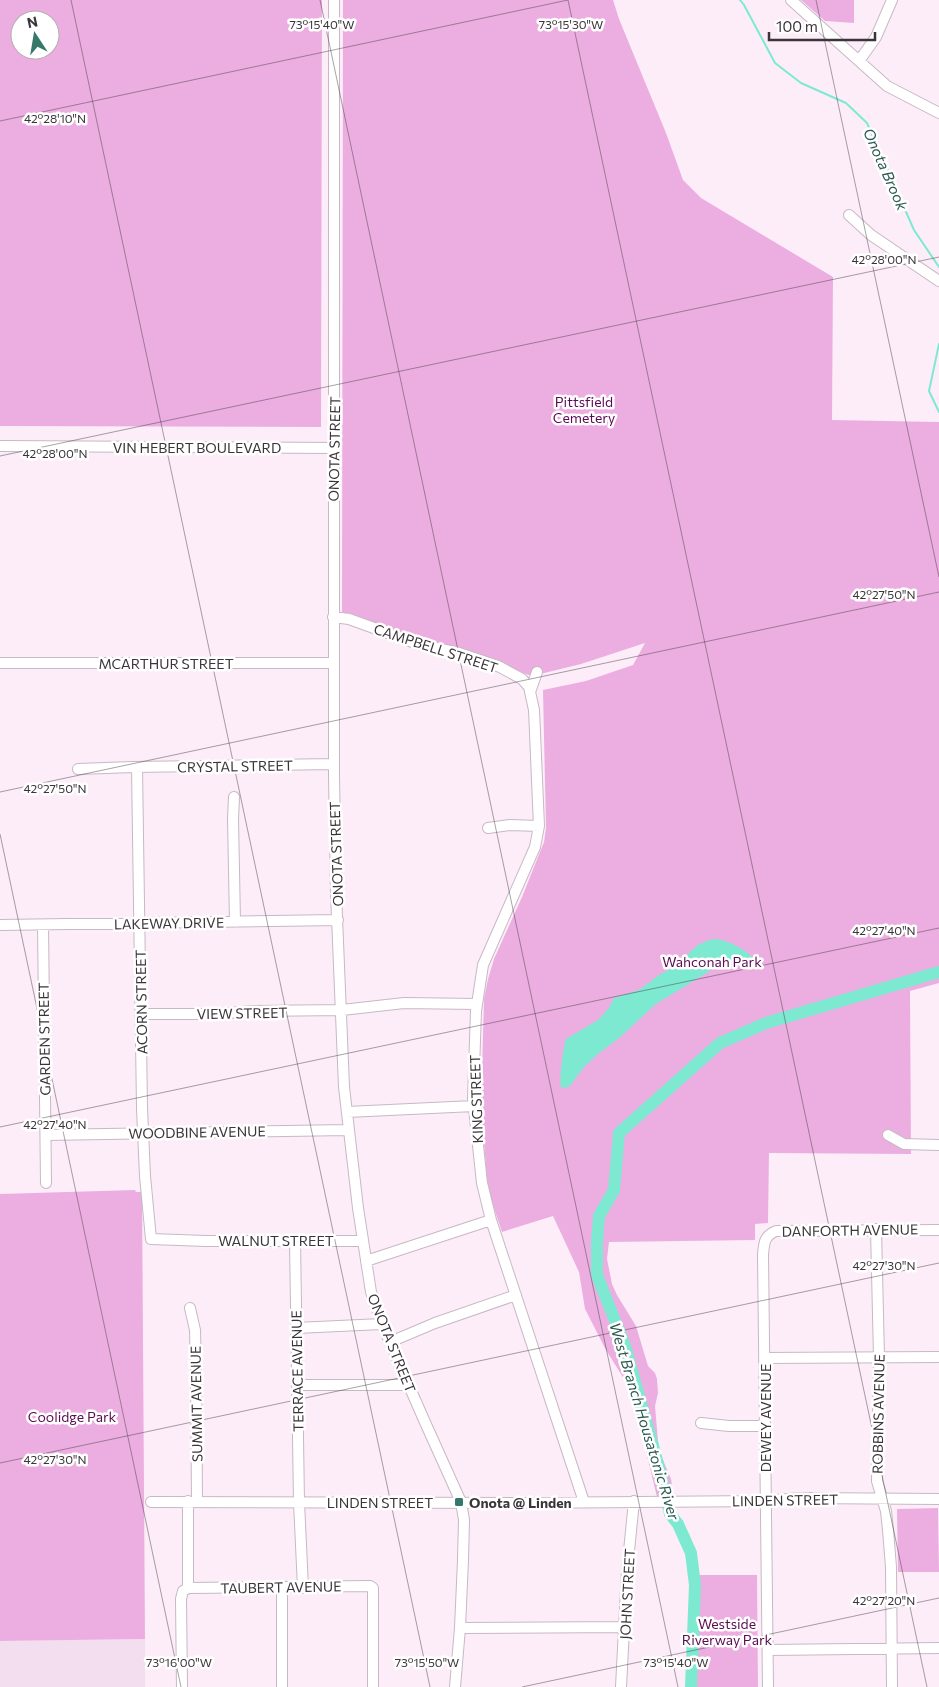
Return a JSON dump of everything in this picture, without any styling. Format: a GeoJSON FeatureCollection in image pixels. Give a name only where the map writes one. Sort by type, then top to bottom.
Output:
{"type":"FeatureCollection","features":[{"type":"Feature","properties":{"kind":"street","name":"ONOTA STREET"},"geometry":{"type":"LineString","coordinates":[[334,0],[334,764],[338,920],[348,1130],[370,1292],[382,1324],[461,1502],[464,1520],[456,1687]]}},
{"type":"Feature","properties":{"kind":"street"},"geometry":{"type":"LineString","coordinates":[[791,0],[888,86],[939,113]]}},
{"type":"Feature","properties":{"kind":"street"},"geometry":{"type":"LineString","coordinates":[[859,62],[876,37],[892,0]]}},
{"type":"Feature","properties":{"kind":"street"},"geometry":{"type":"LineString","coordinates":[[849,215],[871,235],[939,281]]}},
{"type":"Feature","properties":{"kind":"street","name":"VIN HEBERT BOULEVARD"},"geometry":{"type":"LineString","coordinates":[[0,446],[334,448]]}},
{"type":"Feature","properties":{"kind":"street","name":"CAMPBELL STREET"},"geometry":{"type":"LineString","coordinates":[[333,617],[348,619],[418,644],[459,653],[500,667],[522,679],[529,687],[530,692]]}},
{"type":"Feature","properties":{"kind":"street","name":"MCARTHUR STREET"},"geometry":{"type":"LineString","coordinates":[[0,663],[333,664]]}},
{"type":"Feature","properties":{"kind":"street"},"geometry":{"type":"LineString","coordinates":[[530,692],[537,672]]}},
{"type":"Feature","properties":{"kind":"street","name":"KING STREET"},"geometry":{"type":"LineString","coordinates":[[530,692],[534,710],[536,737],[539,826],[535,847],[483,964],[477,1004],[474,1106],[482,1183],[492,1220],[584,1502]]}},
{"type":"Feature","properties":{"kind":"street","name":"CRYSTAL STREET"},"geometry":{"type":"LineString","coordinates":[[78,769],[334,764]]}},
{"type":"Feature","properties":{"kind":"street","name":"ACORN STREET"},"geometry":{"type":"LineString","coordinates":[[137,767],[145,1177]]}},
{"type":"Feature","properties":{"kind":"street"},"geometry":{"type":"LineString","coordinates":[[234,797],[235,922]]}},
{"type":"Feature","properties":{"kind":"street"},"geometry":{"type":"LineString","coordinates":[[488,828],[510,825],[539,826]]}},
{"type":"Feature","properties":{"kind":"street","name":"LAKEWAY DRIVE"},"geometry":{"type":"LineString","coordinates":[[0,925],[338,920]]}},
{"type":"Feature","properties":{"kind":"street","name":"GARDEN STREET"},"geometry":{"type":"LineString","coordinates":[[43,925],[46,1183]]}},
{"type":"Feature","properties":{"kind":"street","name":"VIEW STREET"},"geometry":{"type":"LineString","coordinates":[[142,1014],[342,1010],[404,1003],[477,1004]]}},
{"type":"Feature","properties":{"kind":"street"},"geometry":{"type":"LineString","coordinates":[[347,1112],[474,1106]]}},
{"type":"Feature","properties":{"kind":"street","name":"WOODBINE AVENUE"},"geometry":{"type":"LineString","coordinates":[[46,1135],[348,1130]]}},
{"type":"Feature","properties":{"kind":"street"},"geometry":{"type":"LineString","coordinates":[[888,1135],[904,1144],[939,1145]]}},
{"type":"Feature","properties":{"kind":"street","name":"WALNUT STREET"},"geometry":{"type":"LineString","coordinates":[[145,1177],[151,1238],[188,1240],[363,1240]]}},
{"type":"Feature","properties":{"kind":"street"},"geometry":{"type":"LineString","coordinates":[[366,1262],[492,1220]]}},
{"type":"Feature","properties":{"kind":"street","name":"ROBBINS AVENUE"},"geometry":{"type":"LineString","coordinates":[[876,1229],[879,1357],[877,1481],[883,1500],[888,1530],[891,1567],[892,1687]]}},
{"type":"Feature","properties":{"kind":"street","name":"DANFORTH AVENUE"},"geometry":{"type":"LineString","coordinates":[[765,1239],[769,1234],[776,1231],[939,1230]]}},
{"type":"Feature","properties":{"kind":"street","name":"DEWEY AVENUE"},"geometry":{"type":"LineString","coordinates":[[765,1239],[763,1255],[768,1687]]}},
{"type":"Feature","properties":{"kind":"street","name":"TERRACE AVENUE"},"geometry":{"type":"LineString","coordinates":[[295,1240],[299,1502],[303,1588]]}},
{"type":"Feature","properties":{"kind":"street"},"geometry":{"type":"LineString","coordinates":[[390,1342],[516,1295]]}},
{"type":"Feature","properties":{"kind":"street","name":"SUMMIT AVENUE"},"geometry":{"type":"LineString","coordinates":[[182,1687],[181,1600],[183,1591],[188,1588],[196,1363],[195,1330],[190,1308]]}},
{"type":"Feature","properties":{"kind":"street"},"geometry":{"type":"LineString","coordinates":[[296,1328],[382,1324]]}},
{"type":"Feature","properties":{"kind":"street"},"geometry":{"type":"LineString","coordinates":[[764,1358],[939,1357]]}},
{"type":"Feature","properties":{"kind":"street"},"geometry":{"type":"LineString","coordinates":[[297,1385],[409,1385]]}},
{"type":"Feature","properties":{"kind":"street"},"geometry":{"type":"LineString","coordinates":[[701,1423],[729,1426],[765,1426]]}},
{"type":"Feature","properties":{"kind":"street","name":"LINDEN STREET"},"geometry":{"type":"LineString","coordinates":[[151,1502],[584,1502],[765,1501],[800,1498],[939,1499]]}},
{"type":"Feature","properties":{"kind":"street","name":"JOHN STREET"},"geometry":{"type":"LineString","coordinates":[[621,1687],[627,1571],[634,1501]]}},
{"type":"Feature","properties":{"kind":"street","name":"TAUBERT AVENUE"},"geometry":{"type":"LineString","coordinates":[[188,1588],[342,1586],[370,1586],[374,1588],[373,1687]]}},
{"type":"Feature","properties":{"kind":"street"},"geometry":{"type":"LineString","coordinates":[[282,1588],[282,1687]]}},
{"type":"Feature","properties":{"kind":"street"},"geometry":{"type":"LineString","coordinates":[[460,1628],[625,1627]]}},
{"type":"Feature","properties":{"kind":"street"},"geometry":{"type":"LineString","coordinates":[[768,1650],[939,1648]]}},
{"type":"Feature","properties":{"kind":"shaded area"},"geometry":{"type":"Polygon","coordinates":[[[716,939],[740,948],[751,956],[756,964],[733,963],[713,969],[656,1004],[584,1067],[569,1087],[561,1088],[566,1039],[598,1020],[609,1008],[614,998],[639,990],[672,968],[698,945],[716,939]]]}},
{"type":"Feature","properties":{"kind":"shaded area"},"geometry":{"type":"Polygon","coordinates":[[[145,1639],[145,1687],[0,1687],[0,1641],[145,1639]]]}},
{"type":"Feature","properties":{"kind":"green space"},"geometry":{"type":"Polygon","coordinates":[[[0,0],[322,0],[321,427],[0,426],[0,0]]]}},
{"type":"Feature","properties":{"kind":"green space"},"geometry":{"type":"Polygon","coordinates":[[[343,0],[613,0],[683,180],[701,198],[833,277],[832,420],[939,422],[939,983],[910,991],[911,1154],[769,1153],[768,1223],[755,1224],[755,1240],[609,1242],[607,1259],[612,1284],[636,1326],[648,1366],[655,1373],[657,1379],[658,1393],[655,1406],[658,1441],[660,1453],[671,1479],[674,1497],[657,1497],[636,1410],[624,1379],[606,1350],[585,1309],[579,1272],[553,1216],[502,1232],[488,1190],[481,1107],[484,999],[488,979],[494,959],[544,842],[546,828],[543,690],[586,681],[633,665],[645,643],[581,664],[532,676],[342,612],[343,0]]]}},
{"type":"Feature","properties":{"kind":"green space"},"geometry":{"type":"Polygon","coordinates":[[[801,0],[854,0],[854,23],[825,21],[801,0]]]}},
{"type":"Feature","properties":{"kind":"green space","name":"Coolidge Park"},"geometry":{"type":"Polygon","coordinates":[[[135,1190],[136,1192],[142,1192],[145,1639],[0,1641],[0,1194],[135,1190]]]}},
{"type":"Feature","properties":{"kind":"green space"},"geometry":{"type":"Polygon","coordinates":[[[938,1508],[939,1572],[898,1572],[897,1509],[938,1508]]]}},
{"type":"Feature","properties":{"kind":"green space","name":"Westside Riverway Park"},"geometry":{"type":"Polygon","coordinates":[[[696,1575],[757,1575],[758,1687],[697,1687],[696,1575]]]}},
{"type":"Feature","properties":{"kind":"waterway","name":"Onota Brook"},"geometry":{"type":"LineString","coordinates":[[740,0],[775,63],[801,83],[846,103],[867,123],[914,230],[939,267]]}},
{"type":"Feature","properties":{"kind":"waterway","name":"Onota Brook"},"geometry":{"type":"LineString","coordinates":[[939,344],[929,391],[939,412]]}},
{"type":"Feature","properties":{"kind":"waterway","name":"West Branch Housatonic River"},"geometry":{"type":"LineString","coordinates":[[691,1687],[695,1585],[691,1553],[678,1524],[670,1514],[625,1346],[597,1275],[599,1216],[614,1190],[619,1133],[720,1043],[766,1023],[939,972]]}},
{"type":"Feature","properties":{"kind":"place","name":"Onota @ Linden"},"geometry":{"type":"Point","coordinates":[459,1502]}},
{"type":"Feature","properties":{"kind":"park label","name":"Pittsfield Cemetery"},"geometry":{"type":"Point","coordinates":[584,410]}},
{"type":"Feature","properties":{"kind":"park label","name":"Wahconah Park"},"geometry":{"type":"Point","coordinates":[712,961]}}]}
